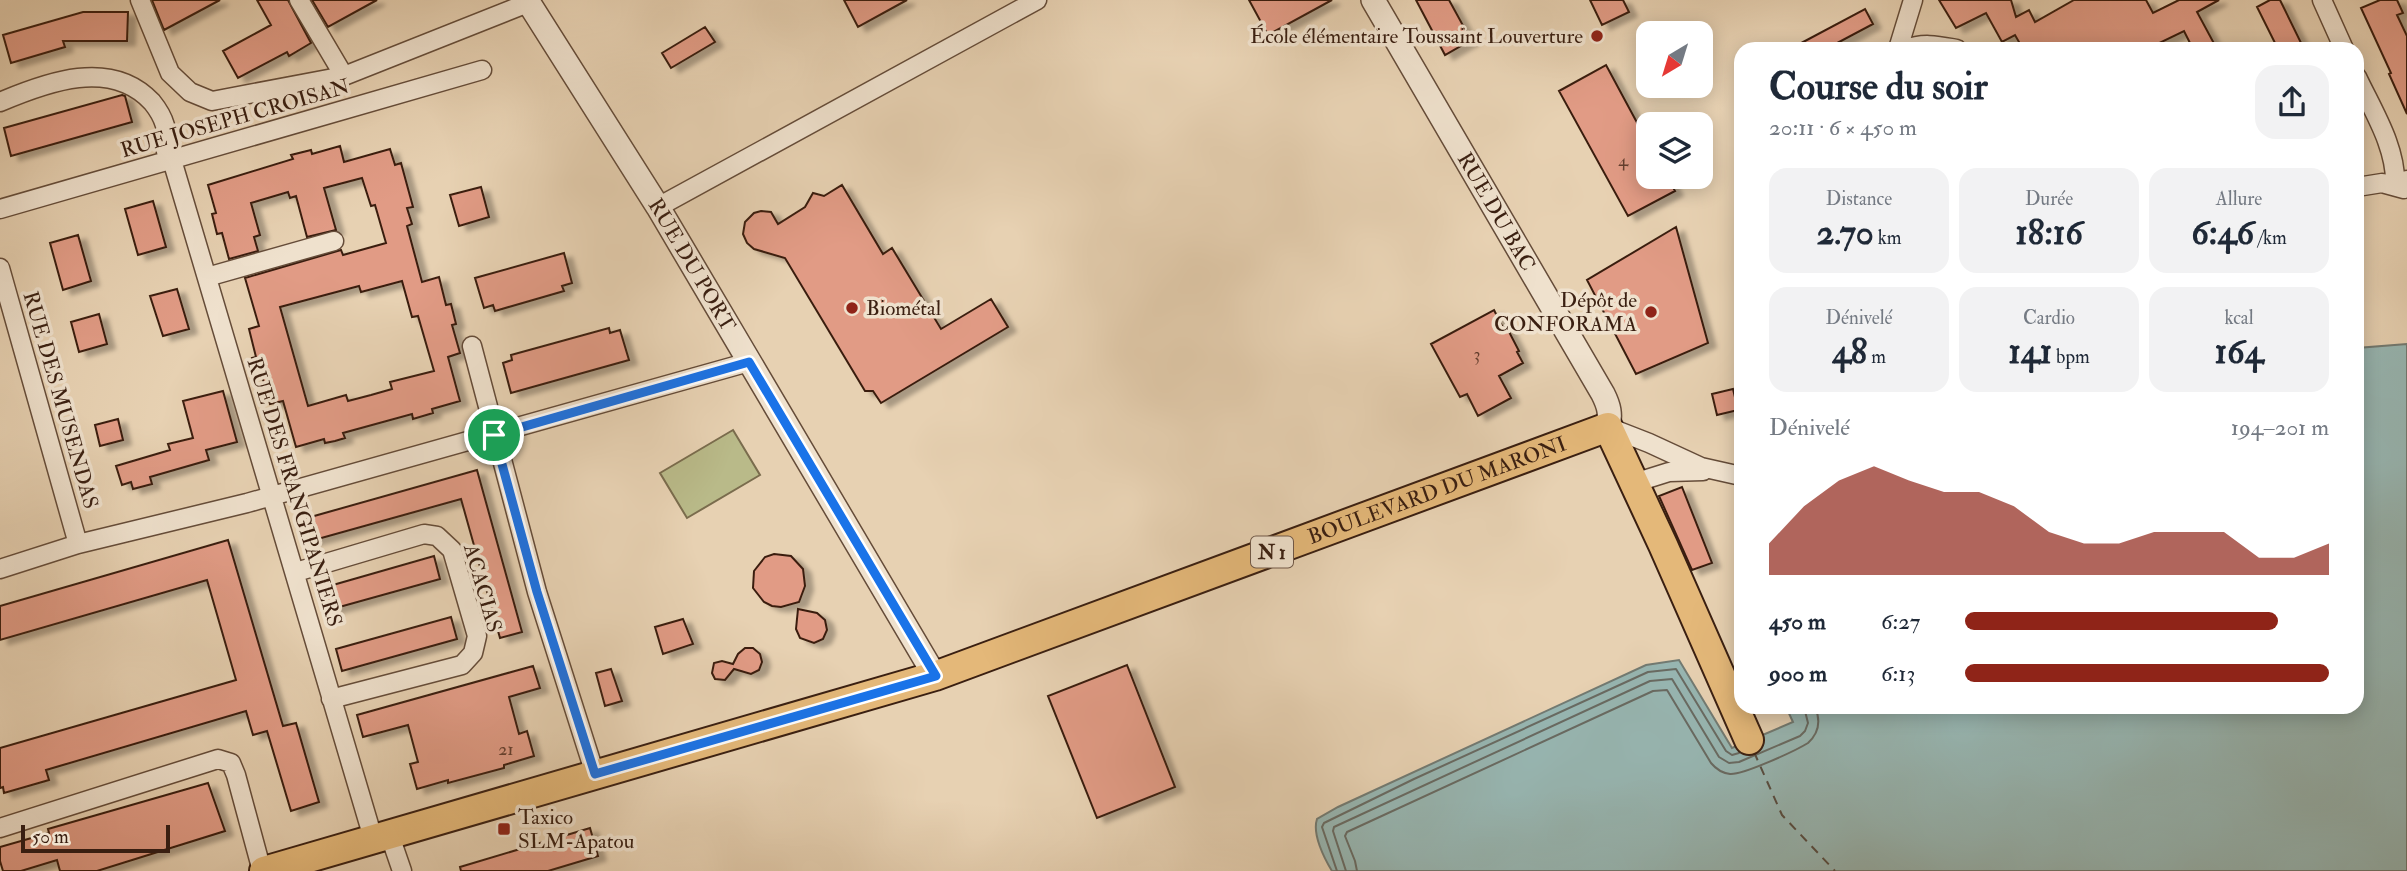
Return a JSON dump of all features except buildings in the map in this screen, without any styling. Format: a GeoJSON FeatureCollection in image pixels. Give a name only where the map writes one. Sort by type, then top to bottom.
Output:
{"type":"FeatureCollection","features":[{"type":"Feature","properties":{"kind":"main road"},"geometry":{"type":"LineString","coordinates":[[1608,427],[1734,706]]}},
{"type":"Feature","properties":{"kind":"main road","name":"BOULEVARD DU MARONI"},"geometry":{"type":"LineString","coordinates":[[936,676],[1608,427]]}},
{"type":"Feature","properties":{"kind":"main road","name":"N 1"},"geometry":{"type":"LineString","coordinates":[[263,871],[936,676]]}},
{"type":"Feature","properties":{"kind":"main road"},"geometry":{"type":"LineString","coordinates":[[1737,714],[1749,740]]}},
{"type":"Feature","properties":{"kind":"street"},"geometry":{"type":"LineString","coordinates":[[140,0],[170,73],[190,92],[212,101],[344,76],[527,1]]}},
{"type":"Feature","properties":{"kind":"street"},"geometry":{"type":"LineString","coordinates":[[299,0],[344,76]]}},
{"type":"Feature","properties":{"kind":"street"},"geometry":{"type":"LineString","coordinates":[[658,207],[1013,6],[1037,0]]}},
{"type":"Feature","properties":{"kind":"street","name":"RUE DU BAC"},"geometry":{"type":"LineString","coordinates":[[1373,0],[1597,383],[1609,407],[1608,427]]}},
{"type":"Feature","properties":{"kind":"street"},"geometry":{"type":"LineString","coordinates":[[1900,42],[1913,0]]}},
{"type":"Feature","properties":{"kind":"street"},"geometry":{"type":"LineString","coordinates":[[2322,0],[2341,42]]}},
{"type":"Feature","properties":{"kind":"street","name":"RUE DU PORT"},"geometry":{"type":"LineString","coordinates":[[527,1],[658,207],[936,676]]}},
{"type":"Feature","properties":{"kind":"street","name":"RUE JOSEPH CROISAN"},"geometry":{"type":"LineString","coordinates":[[0,209],[482,69]]}},
{"type":"Feature","properties":{"kind":"street","name":"RUE DES FRANGIPANIERS"},"geometry":{"type":"LineString","coordinates":[[0,102],[66,79],[97,77],[135,87],[163,118],[167,134],[166,152],[172,160],[296,572],[331,699],[382,837],[402,871]]}},
{"type":"Feature","properties":{"kind":"street"},"geometry":{"type":"LineString","coordinates":[[2364,94],[2391,154],[2396,174],[2403,185]]}},
{"type":"Feature","properties":{"kind":"street"},"geometry":{"type":"LineString","coordinates":[[2364,186],[2382,183],[2403,185]]}},
{"type":"Feature","properties":{"kind":"street"},"geometry":{"type":"LineString","coordinates":[[207,277],[334,241]]}},
{"type":"Feature","properties":{"kind":"street","name":"RUE DES MUSENDAS"},"geometry":{"type":"LineString","coordinates":[[0,268],[78,544]]}},
{"type":"Feature","properties":{"kind":"street"},"geometry":{"type":"LineString","coordinates":[[472,346],[537,592],[595,774]]}},
{"type":"Feature","properties":{"kind":"street"},"geometry":{"type":"LineString","coordinates":[[0,569],[78,544],[494,435],[749,362]]}},
{"type":"Feature","properties":{"kind":"street"},"geometry":{"type":"LineString","coordinates":[[1608,427],[1710,470],[1734,475]]}},
{"type":"Feature","properties":{"kind":"street"},"geometry":{"type":"LineString","coordinates":[[1634,483],[1669,472],[1710,470]]}},
{"type":"Feature","properties":{"kind":"street","name":"ACACIAS"},"geometry":{"type":"LineString","coordinates":[[296,572],[424,534],[437,536],[452,550],[477,636],[473,653],[462,665],[331,699]]}},
{"type":"Feature","properties":{"kind":"street"},"geometry":{"type":"LineString","coordinates":[[0,828],[218,759],[231,763],[236,775],[263,871]]}},
{"type":"Feature","properties":{"kind":"green space"},"geometry":{"type":"Polygon","coordinates":[[[733,430],[760,475],[687,518],[660,473],[733,430]]]}},
{"type":"Feature","properties":{"kind":"water"},"geometry":{"type":"Polygon","coordinates":[[[2407,344],[2407,871],[1332,871],[1326,860],[1317,839],[1317,819],[1338,807],[1646,665],[1679,660],[1732,748],[1793,722],[1789,714],[2364,714],[2364,347],[2407,344]]]}},
{"type":"Feature","properties":{"kind":"ferry route"},"geometry":{"type":"LineString","coordinates":[[1754,752],[1782,815],[1835,871]]}},
{"type":"Feature","properties":{"kind":"place","name":"École élémentaire Toussaint Louverture"},"geometry":{"type":"Point","coordinates":[1597,36]}},
{"type":"Feature","properties":{"kind":"place","name":"Biométal"},"geometry":{"type":"Point","coordinates":[852,308]}},
{"type":"Feature","properties":{"kind":"place","name":"Dépôt de CONFORAMA"},"geometry":{"type":"Point","coordinates":[1651,312]}},
{"type":"Feature","properties":{"kind":"place","name":"Taxico SLM-Apatou"},"geometry":{"type":"Point","coordinates":[504,829]}},
{"type":"Feature","properties":{"kind":"route"},"geometry":{"type":"LineString","coordinates":[[749,362],[936,676],[595,774],[537,592],[494,435],[749,362]]}}]}
